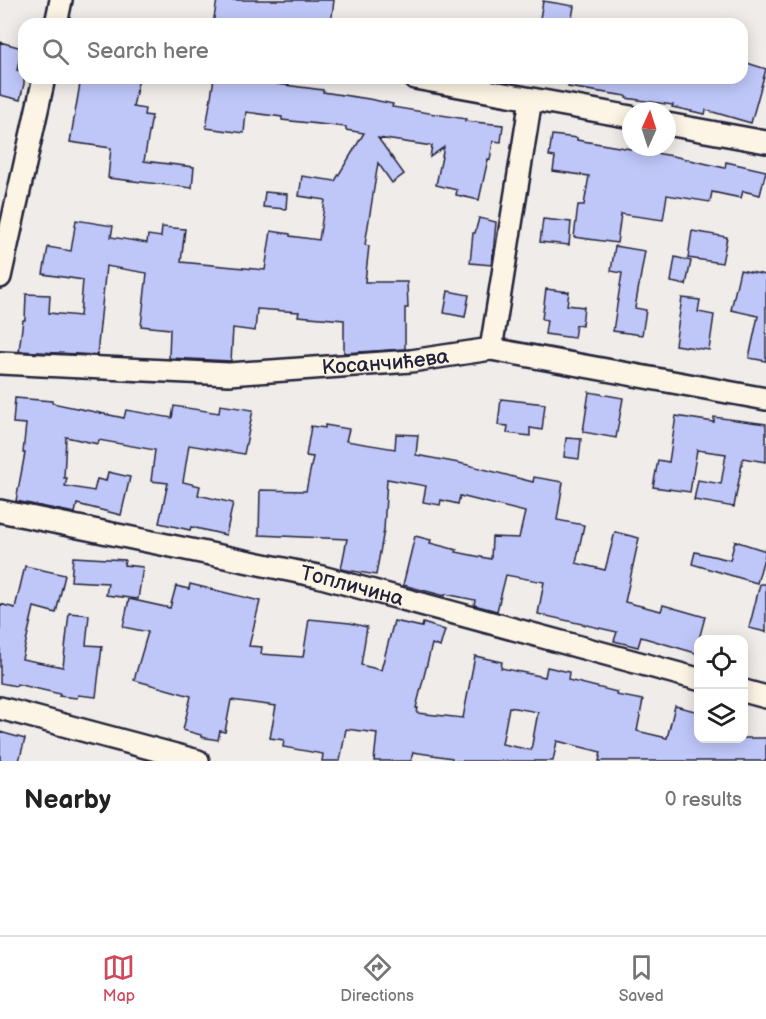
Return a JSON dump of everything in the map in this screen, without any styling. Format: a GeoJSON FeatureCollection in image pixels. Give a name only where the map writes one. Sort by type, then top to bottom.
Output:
{"type":"FeatureCollection","features":[{"type":"Feature","properties":{"kind":"street"},"geometry":{"type":"LineString","coordinates":[[57,18],[61,0]]}},
{"type":"Feature","properties":{"kind":"street"},"geometry":{"type":"LineString","coordinates":[[0,277],[10,187],[42,84]]}},
{"type":"Feature","properties":{"kind":"street"},"geometry":{"type":"LineString","coordinates":[[448,84],[622,115]]}},
{"type":"Feature","properties":{"kind":"street"},"geometry":{"type":"LineString","coordinates":[[491,349],[531,99]]}},
{"type":"Feature","properties":{"kind":"street"},"geometry":{"type":"LineString","coordinates":[[676,126],[766,142]]}},
{"type":"Feature","properties":{"kind":"street","name":"Косанчићева"},"geometry":{"type":"LineString","coordinates":[[0,363],[229,374],[411,361],[491,349],[766,399]]}},
{"type":"Feature","properties":{"kind":"street","name":"Топличина"},"geometry":{"type":"LineString","coordinates":[[0,511],[318,576],[694,678]]}},
{"type":"Feature","properties":{"kind":"street"},"geometry":{"type":"LineString","coordinates":[[748,692],[766,697]]}},
{"type":"Feature","properties":{"kind":"street"},"geometry":{"type":"LineString","coordinates":[[0,708],[198,761]]}},
{"type":"Feature","properties":{"kind":"building"},"geometry":{"type":"Polygon","coordinates":[[[217,0],[334,0],[332,18],[214,18],[217,0]]]}},
{"type":"Feature","properties":{"kind":"building"},"geometry":{"type":"Polygon","coordinates":[[[543,1],[574,6],[572,18],[540,18],[543,1]]]}},
{"type":"Feature","properties":{"kind":"building"},"geometry":{"type":"Polygon","coordinates":[[[0,42],[18,47],[18,84],[24,84],[20,100],[0,95],[0,42]]]}},
{"type":"Feature","properties":{"kind":"building"},"geometry":{"type":"Polygon","coordinates":[[[748,63],[766,69],[751,123],[706,110],[705,114],[676,108],[676,102],[653,102],[626,98],[626,96],[568,87],[568,84],[748,84],[748,63]]]}},
{"type":"Feature","properties":{"kind":"building"},"geometry":{"type":"Polygon","coordinates":[[[80,84],[138,84],[133,107],[145,109],[144,115],[152,116],[144,161],[194,167],[192,188],[108,178],[111,148],[70,142],[80,84]]]}},
{"type":"Feature","properties":{"kind":"building"},"geometry":{"type":"Polygon","coordinates":[[[213,84],[277,84],[323,90],[323,92],[393,104],[392,107],[466,119],[465,121],[503,125],[501,142],[493,141],[479,200],[456,195],[457,190],[436,185],[444,147],[430,157],[432,146],[378,138],[404,174],[392,183],[378,163],[365,245],[369,246],[365,282],[407,282],[405,349],[344,353],[344,320],[298,316],[299,312],[257,309],[255,331],[233,328],[231,361],[169,358],[170,329],[141,326],[147,273],[106,266],[97,355],[19,351],[23,320],[25,320],[26,294],[50,295],[49,313],[80,316],[83,280],[43,274],[48,247],[71,251],[76,220],[113,226],[111,237],[147,243],[148,235],[161,237],[162,227],[185,229],[181,262],[265,270],[271,231],[319,240],[325,200],[299,196],[302,176],[335,181],[364,133],[346,130],[346,127],[282,120],[282,117],[246,112],[244,133],[206,128],[213,84]]]}},
{"type":"Feature","properties":{"kind":"building"},"geometry":{"type":"Polygon","coordinates":[[[552,135],[622,148],[622,156],[673,156],[725,168],[726,162],[766,171],[760,195],[743,191],[741,198],[712,192],[710,202],[667,195],[663,220],[621,214],[617,243],[574,237],[578,205],[584,205],[589,176],[553,171],[555,157],[549,156],[552,135]]]}},
{"type":"Feature","properties":{"kind":"building"},"geometry":{"type":"Polygon","coordinates":[[[265,192],[287,194],[286,209],[263,207],[265,192]]]}},
{"type":"Feature","properties":{"kind":"building"},"geometry":{"type":"Polygon","coordinates":[[[479,218],[496,222],[492,265],[470,263],[473,233],[475,233],[479,218]]]}},
{"type":"Feature","properties":{"kind":"building"},"geometry":{"type":"Polygon","coordinates":[[[543,219],[571,222],[569,245],[540,242],[543,219]]]}},
{"type":"Feature","properties":{"kind":"building"},"geometry":{"type":"Polygon","coordinates":[[[692,231],[727,237],[722,263],[688,258],[692,231]]]}},
{"type":"Feature","properties":{"kind":"building"},"geometry":{"type":"Polygon","coordinates":[[[615,246],[645,251],[635,308],[646,310],[642,335],[613,331],[622,273],[611,271],[615,246]]]}},
{"type":"Feature","properties":{"kind":"building"},"geometry":{"type":"Polygon","coordinates":[[[675,257],[691,261],[686,285],[671,282],[675,257]]]}},
{"type":"Feature","properties":{"kind":"building"},"geometry":{"type":"Polygon","coordinates":[[[740,270],[766,275],[766,361],[749,358],[758,316],[731,310],[740,270]]]}},
{"type":"Feature","properties":{"kind":"building"},"geometry":{"type":"Polygon","coordinates":[[[546,289],[569,292],[567,305],[584,307],[582,326],[576,325],[574,338],[545,334],[547,320],[542,319],[546,289]]]}},
{"type":"Feature","properties":{"kind":"building"},"geometry":{"type":"Polygon","coordinates":[[[448,291],[469,295],[465,317],[444,313],[448,291]]]}},
{"type":"Feature","properties":{"kind":"building"},"geometry":{"type":"Polygon","coordinates":[[[682,298],[700,300],[698,312],[714,315],[709,350],[675,345],[682,298]]]}},
{"type":"Feature","properties":{"kind":"building"},"geometry":{"type":"Polygon","coordinates":[[[589,392],[623,398],[616,438],[583,432],[589,392]]]}},
{"type":"Feature","properties":{"kind":"building"},"geometry":{"type":"Polygon","coordinates":[[[15,398],[52,401],[52,403],[124,418],[126,410],[172,418],[174,406],[219,413],[220,405],[253,410],[244,454],[189,445],[183,482],[200,486],[198,495],[233,503],[226,535],[159,523],[168,483],[151,481],[155,450],[99,440],[98,444],[66,437],[64,478],[67,478],[65,486],[94,491],[97,479],[106,481],[108,472],[130,477],[121,515],[77,504],[75,513],[16,501],[25,453],[23,453],[26,424],[13,423],[15,398]]]}},
{"type":"Feature","properties":{"kind":"building"},"geometry":{"type":"Polygon","coordinates":[[[501,399],[545,404],[542,430],[530,428],[530,436],[507,433],[508,426],[498,425],[501,399]]]}},
{"type":"Feature","properties":{"kind":"building"},"geometry":{"type":"Polygon","coordinates":[[[676,416],[714,422],[714,417],[766,424],[766,462],[743,458],[734,507],[694,500],[698,480],[721,484],[726,454],[697,450],[690,492],[653,487],[658,460],[669,462],[676,416]]]}},
{"type":"Feature","properties":{"kind":"building"},"geometry":{"type":"Polygon","coordinates":[[[325,425],[349,429],[346,441],[395,449],[396,434],[418,435],[416,455],[464,464],[533,482],[534,477],[563,482],[557,520],[584,525],[576,563],[605,570],[615,532],[639,538],[625,602],[661,611],[663,605],[705,617],[700,635],[694,635],[694,653],[641,637],[638,647],[614,641],[617,632],[538,614],[544,582],[506,575],[497,611],[474,605],[475,600],[445,594],[445,596],[403,585],[415,536],[431,540],[430,543],[457,550],[456,552],[491,559],[492,537],[519,538],[525,512],[460,496],[458,504],[441,500],[440,505],[423,502],[426,486],[387,479],[384,530],[376,575],[341,569],[347,539],[259,535],[260,490],[306,491],[313,457],[306,456],[311,426],[325,428],[325,425]]]}},
{"type":"Feature","properties":{"kind":"building"},"geometry":{"type":"Polygon","coordinates":[[[566,438],[581,439],[579,459],[564,457],[566,438]]]}},
{"type":"Feature","properties":{"kind":"building"},"geometry":{"type":"Polygon","coordinates":[[[735,541],[766,551],[757,583],[692,564],[695,552],[730,560],[735,541]]]}},
{"type":"Feature","properties":{"kind":"building"},"geometry":{"type":"Polygon","coordinates":[[[73,557],[125,560],[124,565],[143,567],[138,599],[106,595],[108,583],[71,581],[73,557]]]}},
{"type":"Feature","properties":{"kind":"building"},"geometry":{"type":"Polygon","coordinates":[[[25,566],[65,575],[56,613],[34,607],[22,659],[63,667],[69,613],[89,615],[86,645],[102,646],[96,697],[59,696],[60,694],[17,684],[16,686],[0,683],[0,604],[15,608],[25,566]]]}},
{"type":"Feature","properties":{"kind":"building"},"geometry":{"type":"Polygon","coordinates":[[[190,584],[260,601],[249,646],[262,647],[261,654],[303,657],[309,619],[350,623],[367,627],[361,665],[381,670],[394,621],[422,627],[423,623],[445,630],[440,647],[432,644],[416,708],[418,708],[417,713],[463,718],[475,656],[502,662],[501,668],[545,677],[547,667],[569,672],[568,680],[617,692],[616,695],[643,700],[637,731],[667,738],[675,706],[694,711],[694,743],[748,743],[748,738],[766,738],[766,761],[599,761],[601,752],[557,741],[553,761],[452,761],[452,758],[413,752],[411,761],[374,761],[377,733],[346,729],[340,761],[322,761],[323,754],[283,747],[284,740],[270,738],[276,706],[231,700],[225,732],[220,731],[218,740],[201,737],[201,735],[183,730],[191,696],[134,680],[148,632],[123,627],[129,599],[170,608],[176,586],[189,589],[190,584]],[[509,707],[502,744],[531,750],[538,712],[509,707]]]}},
{"type":"Feature","properties":{"kind":"building"},"geometry":{"type":"Polygon","coordinates":[[[760,584],[766,584],[766,632],[749,628],[760,584]]]}},
{"type":"Feature","properties":{"kind":"building"},"geometry":{"type":"Polygon","coordinates":[[[0,732],[25,739],[19,761],[0,761],[0,732]]]}}]}
